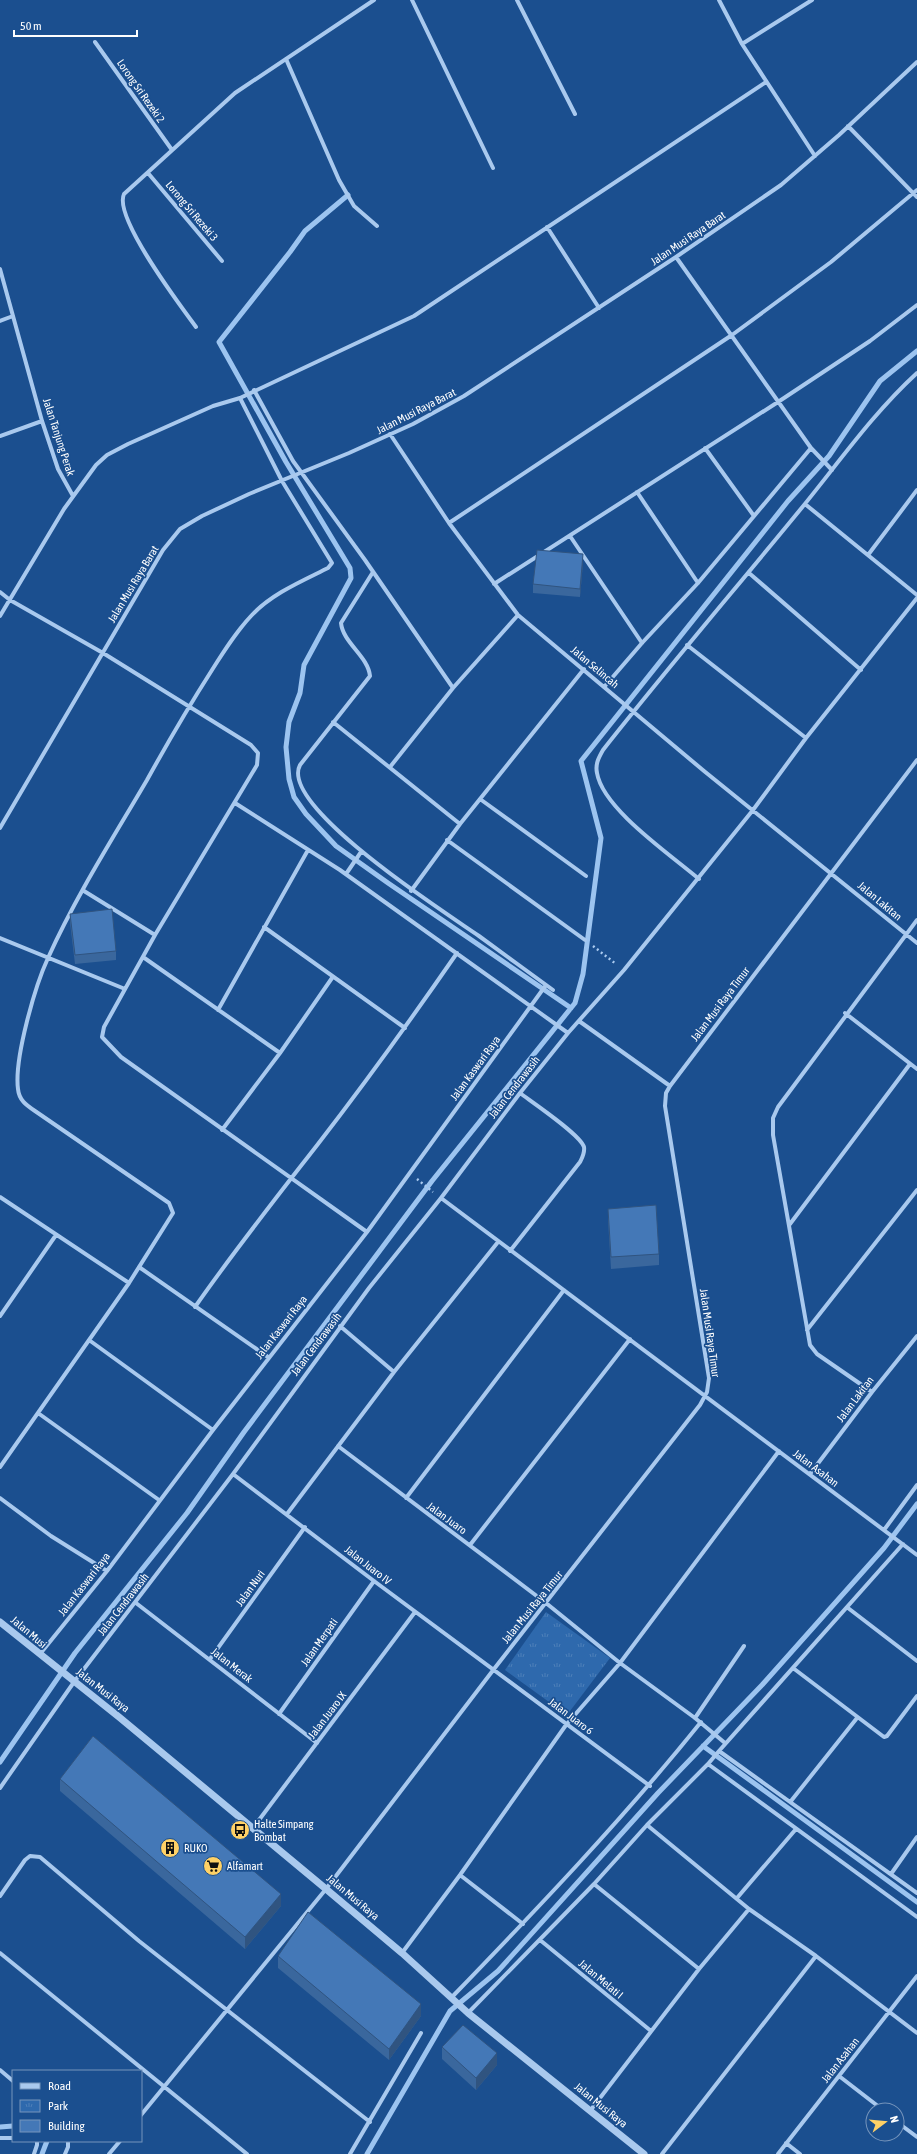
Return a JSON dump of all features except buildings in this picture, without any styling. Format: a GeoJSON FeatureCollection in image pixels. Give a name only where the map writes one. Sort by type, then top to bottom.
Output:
{"type":"FeatureCollection","features":[{"type":"Feature","properties":{"kind":"street"},"geometry":{"type":"LineString","coordinates":[[196,327],[152,265],[125,214],[122,200],[124,194],[236,94],[374,0]]}},
{"type":"Feature","properties":{"kind":"street"},"geometry":{"type":"LineString","coordinates":[[412,0],[428,37],[493,168]]}},
{"type":"Feature","properties":{"kind":"street"},"geometry":{"type":"LineString","coordinates":[[517,0],[575,114]]}},
{"type":"Feature","properties":{"kind":"street"},"geometry":{"type":"LineString","coordinates":[[719,0],[742,44],[815,156]]}},
{"type":"Feature","properties":{"kind":"street"},"geometry":{"type":"LineString","coordinates":[[742,44],[812,0]]}},
{"type":"Feature","properties":{"kind":"street","name":"Lorong Sri Rezeki 2"},"geometry":{"type":"LineString","coordinates":[[95,42],[172,150]]}},
{"type":"Feature","properties":{"kind":"street"},"geometry":{"type":"LineString","coordinates":[[286,59],[347,195],[354,206],[377,226]]}},
{"type":"Feature","properties":{"kind":"street","name":"Jalan Musi Raya Barat"},"geometry":{"type":"LineString","coordinates":[[0,828],[163,550],[180,529],[214,510],[390,434],[464,396],[676,257],[781,185],[815,156],[917,62]]}},
{"type":"Feature","properties":{"kind":"street"},"geometry":{"type":"LineString","coordinates":[[0,616],[73,496],[96,465],[107,455],[213,406],[241,397],[414,316],[766,82]]}},
{"type":"Feature","properties":{"kind":"street"},"geometry":{"type":"LineString","coordinates":[[449,523],[732,334],[831,262],[916,193],[848,126]]}},
{"type":"Feature","properties":{"kind":"street","name":"Lorong Sri Rezeki 3"},"geometry":{"type":"LineString","coordinates":[[148,173],[222,261]]}},
{"type":"Feature","properties":{"kind":"street"},"geometry":{"type":"LineString","coordinates":[[547,227],[599,308]]}},
{"type":"Feature","properties":{"kind":"street"},"geometry":{"type":"LineString","coordinates":[[676,257],[732,334],[811,448],[832,470]]}},
{"type":"Feature","properties":{"kind":"street","name":"Jalan Tanjung Perak"},"geometry":{"type":"LineString","coordinates":[[0,269],[42,421],[58,469],[73,496]]}},
{"type":"Feature","properties":{"kind":"street"},"geometry":{"type":"LineString","coordinates":[[494,584],[778,402],[876,336],[917,304]]}},
{"type":"Feature","properties":{"kind":"street"},"geometry":{"type":"LineString","coordinates":[[0,321],[13,316]]}},
{"type":"Feature","properties":{"kind":"street"},"geometry":{"type":"LineString","coordinates":[[699,879],[610,802],[598,780],[596,771],[597,761],[687,644],[749,573],[883,408],[917,372]]}},
{"type":"Feature","properties":{"kind":"street"},"geometry":{"type":"LineString","coordinates":[[252,391],[301,473],[373,572],[452,688]]}},
{"type":"Feature","properties":{"kind":"street"},"geometry":{"type":"LineString","coordinates":[[0,1467],[129,1283],[172,1215],[171,1206],[30,1108],[19,1094],[18,1087],[20,1063],[30,1012],[48,958],[84,891],[189,706],[236,635],[251,616],[271,600],[328,568],[332,564],[329,555],[284,480],[241,397]]}},
{"type":"Feature","properties":{"kind":"street"},"geometry":{"type":"LineString","coordinates":[[0,436],[42,421]]}},
{"type":"Feature","properties":{"kind":"street","name":"Jalan Selincah"},"geometry":{"type":"LineString","coordinates":[[390,434],[449,523],[518,615],[605,686],[704,772],[831,872]]}},
{"type":"Feature","properties":{"kind":"street"},"geometry":{"type":"LineString","coordinates":[[705,448],[754,516]]}},
{"type":"Feature","properties":{"kind":"street"},"geometry":{"type":"LineString","coordinates":[[605,686],[642,643],[698,583],[811,448]]}},
{"type":"Feature","properties":{"kind":"street"},"geometry":{"type":"LineString","coordinates":[[868,555],[917,490]]}},
{"type":"Feature","properties":{"kind":"street"},"geometry":{"type":"LineString","coordinates":[[637,492],[698,583]]}},
{"type":"Feature","properties":{"kind":"street"},"geometry":{"type":"LineString","coordinates":[[805,504],[917,597]]}},
{"type":"Feature","properties":{"kind":"street"},"geometry":{"type":"LineString","coordinates":[[570,536],[642,643]]}},
{"type":"Feature","properties":{"kind":"street"},"geometry":{"type":"LineString","coordinates":[[373,572],[341,623],[344,631],[368,668],[370,676],[300,765],[298,775],[310,800],[360,854],[553,990]]}},
{"type":"Feature","properties":{"kind":"street"},"geometry":{"type":"LineString","coordinates":[[749,573],[861,670]]}},
{"type":"Feature","properties":{"kind":"street"},"geometry":{"type":"LineString","coordinates":[[0,592],[10,600],[103,653],[189,706],[251,745],[258,753],[257,764],[155,935],[104,1027],[102,1037],[121,1057],[366,1232]]}},
{"type":"Feature","properties":{"kind":"street","name":"Jalan Cendrawasih"},"geometry":{"type":"LineString","coordinates":[[0,1788],[72,1680],[136,1603],[233,1474],[340,1326],[568,1033],[624,970],[699,879],[753,810],[806,738],[917,597]]}},
{"type":"Feature","properties":{"kind":"street"},"geometry":{"type":"LineString","coordinates":[[390,767],[452,688],[518,615]]}},
{"type":"Feature","properties":{"kind":"street"},"geometry":{"type":"LineString","coordinates":[[687,644],[806,738]]}},
{"type":"Feature","properties":{"kind":"street"},"geometry":{"type":"LineString","coordinates":[[412,891],[447,840],[584,669]]}},
{"type":"Feature","properties":{"kind":"street"},"geometry":{"type":"LineString","coordinates":[[333,722],[460,824]]}},
{"type":"Feature","properties":{"kind":"street","name":"Jalan Musi Raya Timur"},"geometry":{"type":"LineString","coordinates":[[142,2114],[326,1889],[494,1668],[700,1406],[708,1384],[708,1375],[665,1106],[666,1093],[831,872],[917,760]]}},
{"type":"Feature","properties":{"kind":"street"},"geometry":{"type":"LineString","coordinates":[[480,799],[586,876]]}},
{"type":"Feature","properties":{"kind":"street"},"geometry":{"type":"LineString","coordinates":[[235,803],[346,874],[568,1033]]}},
{"type":"Feature","properties":{"kind":"street"},"geometry":{"type":"LineString","coordinates":[[447,840],[585,940]]}},
{"type":"Feature","properties":{"kind":"street"},"geometry":{"type":"LineString","coordinates":[[218,1010],[308,850]]}},
{"type":"Feature","properties":{"kind":"street"},"geometry":{"type":"LineString","coordinates":[[346,874],[360,854]]}},
{"type":"Feature","properties":{"kind":"street","name":"Jalan Lakitan"},"geometry":{"type":"LineString","coordinates":[[831,872],[917,943]]}},
{"type":"Feature","properties":{"kind":"street"},"geometry":{"type":"LineString","coordinates":[[84,891],[155,935]]}},
{"type":"Feature","properties":{"kind":"street"},"geometry":{"type":"LineString","coordinates":[[872,1392],[812,1350],[807,1330],[790,1224],[773,1135],[773,1118],[778,1107],[846,1013],[917,920]]}},
{"type":"Feature","properties":{"kind":"street"},"geometry":{"type":"LineString","coordinates":[[264,927],[332,978],[405,1028]]}},
{"type":"Feature","properties":{"kind":"street"},"geometry":{"type":"LineString","coordinates":[[0,938],[125,989]]}},
{"type":"Feature","properties":{"kind":"street"},"geometry":{"type":"LineString","coordinates":[[195,1307],[234,1251],[405,1028],[457,953]]}},
{"type":"Feature","properties":{"kind":"street"},"geometry":{"type":"LineString","coordinates":[[143,957],[280,1053]]}},
{"type":"Feature","properties":{"kind":"street"},"geometry":{"type":"LineString","coordinates":[[222,1130],[280,1053],[332,978]]}},
{"type":"Feature","properties":{"kind":"street","name":"Jalan Kaswari Raya"},"geometry":{"type":"LineString","coordinates":[[42,1657],[159,1500],[366,1232],[546,986]]}},
{"type":"Feature","properties":{"kind":"street"},"geometry":{"type":"LineString","coordinates":[[846,1013],[917,1069]]}},
{"type":"Feature","properties":{"kind":"street"},"geometry":{"type":"LineString","coordinates":[[579,1021],[670,1086]]}},
{"type":"Feature","properties":{"kind":"street"},"geometry":{"type":"LineString","coordinates":[[790,1224],[910,1064]]}},
{"type":"Feature","properties":{"kind":"street"},"geometry":{"type":"LineString","coordinates":[[510,1251],[580,1162],[584,1150],[583,1144],[571,1132],[520,1093]]}},
{"type":"Feature","properties":{"kind":"street"},"geometry":{"type":"LineString","coordinates":[[807,1330],[917,1190]]}},
{"type":"Feature","properties":{"kind":"street"},"geometry":{"type":"LineString","coordinates":[[0,1197],[129,1283]]}},
{"type":"Feature","properties":{"kind":"street","name":"Jalan Asahan"},"geometry":{"type":"LineString","coordinates":[[441,1198],[917,1555]]}},
{"type":"Feature","properties":{"kind":"street"},"geometry":{"type":"LineString","coordinates":[[0,1316],[56,1235]]}},
{"type":"Feature","properties":{"kind":"street"},"geometry":{"type":"LineString","coordinates":[[287,1514],[394,1372],[498,1242]]}},
{"type":"Feature","properties":{"kind":"street"},"geometry":{"type":"LineString","coordinates":[[139,1267],[268,1358]]}},
{"type":"Feature","properties":{"kind":"street"},"geometry":{"type":"LineString","coordinates":[[406,1498],[564,1290]]}},
{"type":"Feature","properties":{"kind":"street"},"geometry":{"type":"LineString","coordinates":[[340,1326],[394,1372]]}},
{"type":"Feature","properties":{"kind":"street","name":"Jalan Lakitan"},"geometry":{"type":"LineString","coordinates":[[810,1474],[872,1392],[917,1336]]}},
{"type":"Feature","properties":{"kind":"street"},"geometry":{"type":"LineString","coordinates":[[470,1545],[630,1339]]}},
{"type":"Feature","properties":{"kind":"street"},"geometry":{"type":"LineString","coordinates":[[89,1340],[213,1430]]}},
{"type":"Feature","properties":{"kind":"street"},"geometry":{"type":"LineString","coordinates":[[38,1413],[159,1500]]}},
{"type":"Feature","properties":{"kind":"street","name":"Jalan Juaro"},"geometry":{"type":"LineString","coordinates":[[338,1446],[546,1603],[620,1663],[701,1722],[725,1743]]}},
{"type":"Feature","properties":{"kind":"street"},"geometry":{"type":"LineString","coordinates":[[402,1953],[460,1875],[566,1724],[620,1663],[779,1451]]}},
{"type":"Feature","properties":{"kind":"street","name":"Jalan Juaro IV"},"geometry":{"type":"LineString","coordinates":[[233,1474],[305,1527],[415,1612],[494,1668]]}},
{"type":"Feature","properties":{"kind":"street"},"geometry":{"type":"LineString","coordinates":[[884,1530],[917,1485]]}},
{"type":"Feature","properties":{"kind":"street"},"geometry":{"type":"LineString","coordinates":[[0,1498],[52,1536],[107,1571]]}},
{"type":"Feature","properties":{"kind":"street","name":"Jalan Nuri"},"geometry":{"type":"LineString","coordinates":[[210,1659],[305,1527]]}},
{"type":"Feature","properties":{"kind":"street"},"geometry":{"type":"LineString","coordinates":[[466,2010],[540,1940],[647,1826],[709,1763],[725,1743],[848,1608],[901,1543]]}},
{"type":"Feature","properties":{"kind":"street","name":"Jalan Merpati"},"geometry":{"type":"LineString","coordinates":[[279,1714],[374,1581]]}},
{"type":"Feature","properties":{"kind":"street","name":"Jalan Merak"},"geometry":{"type":"LineString","coordinates":[[136,1603],[317,1743]]}},
{"type":"Feature","properties":{"kind":"street"},"geometry":{"type":"LineString","coordinates":[[848,1608],[917,1661]]}},
{"type":"Feature","properties":{"kind":"street","name":"Jalan Juaro IX"},"geometry":{"type":"LineString","coordinates":[[253,1828],[415,1612]]}},
{"type":"Feature","properties":{"kind":"street","name":"Jalan Musi"},"geometry":{"type":"LineString","coordinates":[[0,1622],[42,1657]]}},
{"type":"Feature","properties":{"kind":"street"},"geometry":{"type":"LineString","coordinates":[[695,1718],[744,1646]]}},
{"type":"Feature","properties":{"kind":"street","name":"Jalan Musi Raya"},"geometry":{"type":"LineString","coordinates":[[42,1657],[253,1828],[402,1953],[466,2010],[639,2153]]}},
{"type":"Feature","properties":{"kind":"street","name":"Jalan Juaro 6"},"geometry":{"type":"LineString","coordinates":[[494,1668],[566,1724],[650,1786]]}},
{"type":"Feature","properties":{"kind":"street"},"geometry":{"type":"LineString","coordinates":[[793,1668],[884,1737],[887,1736],[917,1696]]}},
{"type":"Feature","properties":{"kind":"street"},"geometry":{"type":"LineString","coordinates":[[791,1802],[857,1718]]}},
{"type":"Feature","properties":{"kind":"street"},"geometry":{"type":"LineString","coordinates":[[453,1998],[650,1786],[701,1722]]}},
{"type":"Feature","properties":{"kind":"street"},"geometry":{"type":"LineString","coordinates":[[718,1753],[791,1802],[917,1893]]}},
{"type":"Feature","properties":{"kind":"street"},"geometry":{"type":"LineString","coordinates":[[709,1763],[796,1829],[917,1917]]}},
{"type":"Feature","properties":{"kind":"street"},"geometry":{"type":"LineString","coordinates":[[647,1826],[749,1909],[816,1956],[917,2033]]}},
{"type":"Feature","properties":{"kind":"street"},"geometry":{"type":"LineString","coordinates":[[736,1898],[796,1829]]}},
{"type":"Feature","properties":{"kind":"street"},"geometry":{"type":"LineString","coordinates":[[891,1874],[917,1837]]}},
{"type":"Feature","properties":{"kind":"street"},"geometry":{"type":"LineString","coordinates":[[0,1896],[25,1860],[30,1856],[40,1857],[139,1941],[370,2122]]}},
{"type":"Feature","properties":{"kind":"street"},"geometry":{"type":"LineString","coordinates":[[460,1875],[523,1924]]}},
{"type":"Feature","properties":{"kind":"street"},"geometry":{"type":"LineString","coordinates":[[594,1884],[699,1969]]}},
{"type":"Feature","properties":{"kind":"street"},"geometry":{"type":"LineString","coordinates":[[590,2111],[699,1969],[749,1909]]}},
{"type":"Feature","properties":{"kind":"street","name":"Jalan Melati I"},"geometry":{"type":"LineString","coordinates":[[540,1940],[651,2032]]}},
{"type":"Feature","properties":{"kind":"street"},"geometry":{"type":"LineString","coordinates":[[0,1953],[165,2085],[242,2152],[247,2154]]}},
{"type":"Feature","properties":{"kind":"street"},"geometry":{"type":"LineString","coordinates":[[662,2154],[816,1956]]}},
{"type":"Feature","properties":{"kind":"street","name":"Jalan Asahan"},"geometry":{"type":"LineString","coordinates":[[778,2154],[917,1976]]}},
{"type":"Feature","properties":{"kind":"street"},"geometry":{"type":"LineString","coordinates":[[350,2154],[421,2033]]}},
{"type":"Feature","properties":{"kind":"street"},"geometry":{"type":"LineString","coordinates":[[0,2070],[12,2080]]}},
{"type":"Feature","properties":{"kind":"street"},"geometry":{"type":"LineString","coordinates":[[839,2076],[872,2102]]}},
{"type":"Feature","properties":{"kind":"street"},"geometry":{"type":"LineString","coordinates":[[905,2128],[917,2137]]}},
{"type":"Feature","properties":{"kind":"street"},"geometry":{"type":"LineString","coordinates":[[0,2138],[12,2138]]}},
{"type":"Feature","properties":{"kind":"street"},"geometry":{"type":"LineString","coordinates":[[34,2154],[37,2142]]}},
{"type":"Feature","properties":{"kind":"street"},"geometry":{"type":"LineString","coordinates":[[65,2154],[68,2142]]}},
{"type":"Feature","properties":{"kind":"street"},"geometry":{"type":"LineString","coordinates":[[110,2154],[119,2142]]}},
{"type":"Feature","properties":{"kind":"street"},"geometry":{"type":"LineString","coordinates":[[786,2143],[800,2154]]}},
{"type":"Feature","properties":{"kind":"path"},"geometry":{"type":"LineString","coordinates":[[598,951],[624,970]]}},
{"type":"Feature","properties":{"kind":"path"},"geometry":{"type":"LineString","coordinates":[[422,1183],[436,1195]]}},
{"type":"Feature","properties":{"kind":"green space"},"geometry":{"type":"Polygon","coordinates":[[[546,1612],[610,1658],[567,1715],[505,1670],[546,1612]]]}},
{"type":"Feature","properties":{"kind":"waterway"},"geometry":{"type":"LineString","coordinates":[[348,195],[305,231],[219,342],[286,462],[350,568],[351,578],[304,665],[300,693],[289,722],[286,747],[289,779],[294,797],[306,814],[336,846],[571,1008]]}},
{"type":"Feature","properties":{"kind":"waterway"},"geometry":{"type":"LineString","coordinates":[[0,1762],[75,1653],[187,1513],[244,1432],[432,1181],[575,1003],[583,974],[601,838],[581,761],[788,501],[829,456],[880,381],[917,351]]}},
{"type":"Feature","properties":{"kind":"waterway"},"geometry":{"type":"LineString","coordinates":[[367,2154],[450,2011],[498,1971],[658,1793],[762,1685],[884,1548],[917,1504]]}},
{"type":"Feature","properties":{"kind":"waterway"},"geometry":{"type":"LineString","coordinates":[[703,1746],[917,1902]]}},
{"type":"Feature","properties":{"kind":"waterway"},"geometry":{"type":"LineString","coordinates":[[0,2127],[12,2126]]}},
{"type":"Feature","properties":{"kind":"waterway"},"geometry":{"type":"LineString","coordinates":[[42,2154],[47,2142]]}},
{"type":"Feature","properties":{"kind":"place","name":"Halte Simpang Bombat"},"geometry":{"type":"Point","coordinates":[240,1830]}},
{"type":"Feature","properties":{"kind":"place","name":"RUKO"},"geometry":{"type":"Point","coordinates":[170,1848]}},
{"type":"Feature","properties":{"kind":"place","name":"Alfamart"},"geometry":{"type":"Point","coordinates":[213,1866]}}]}
